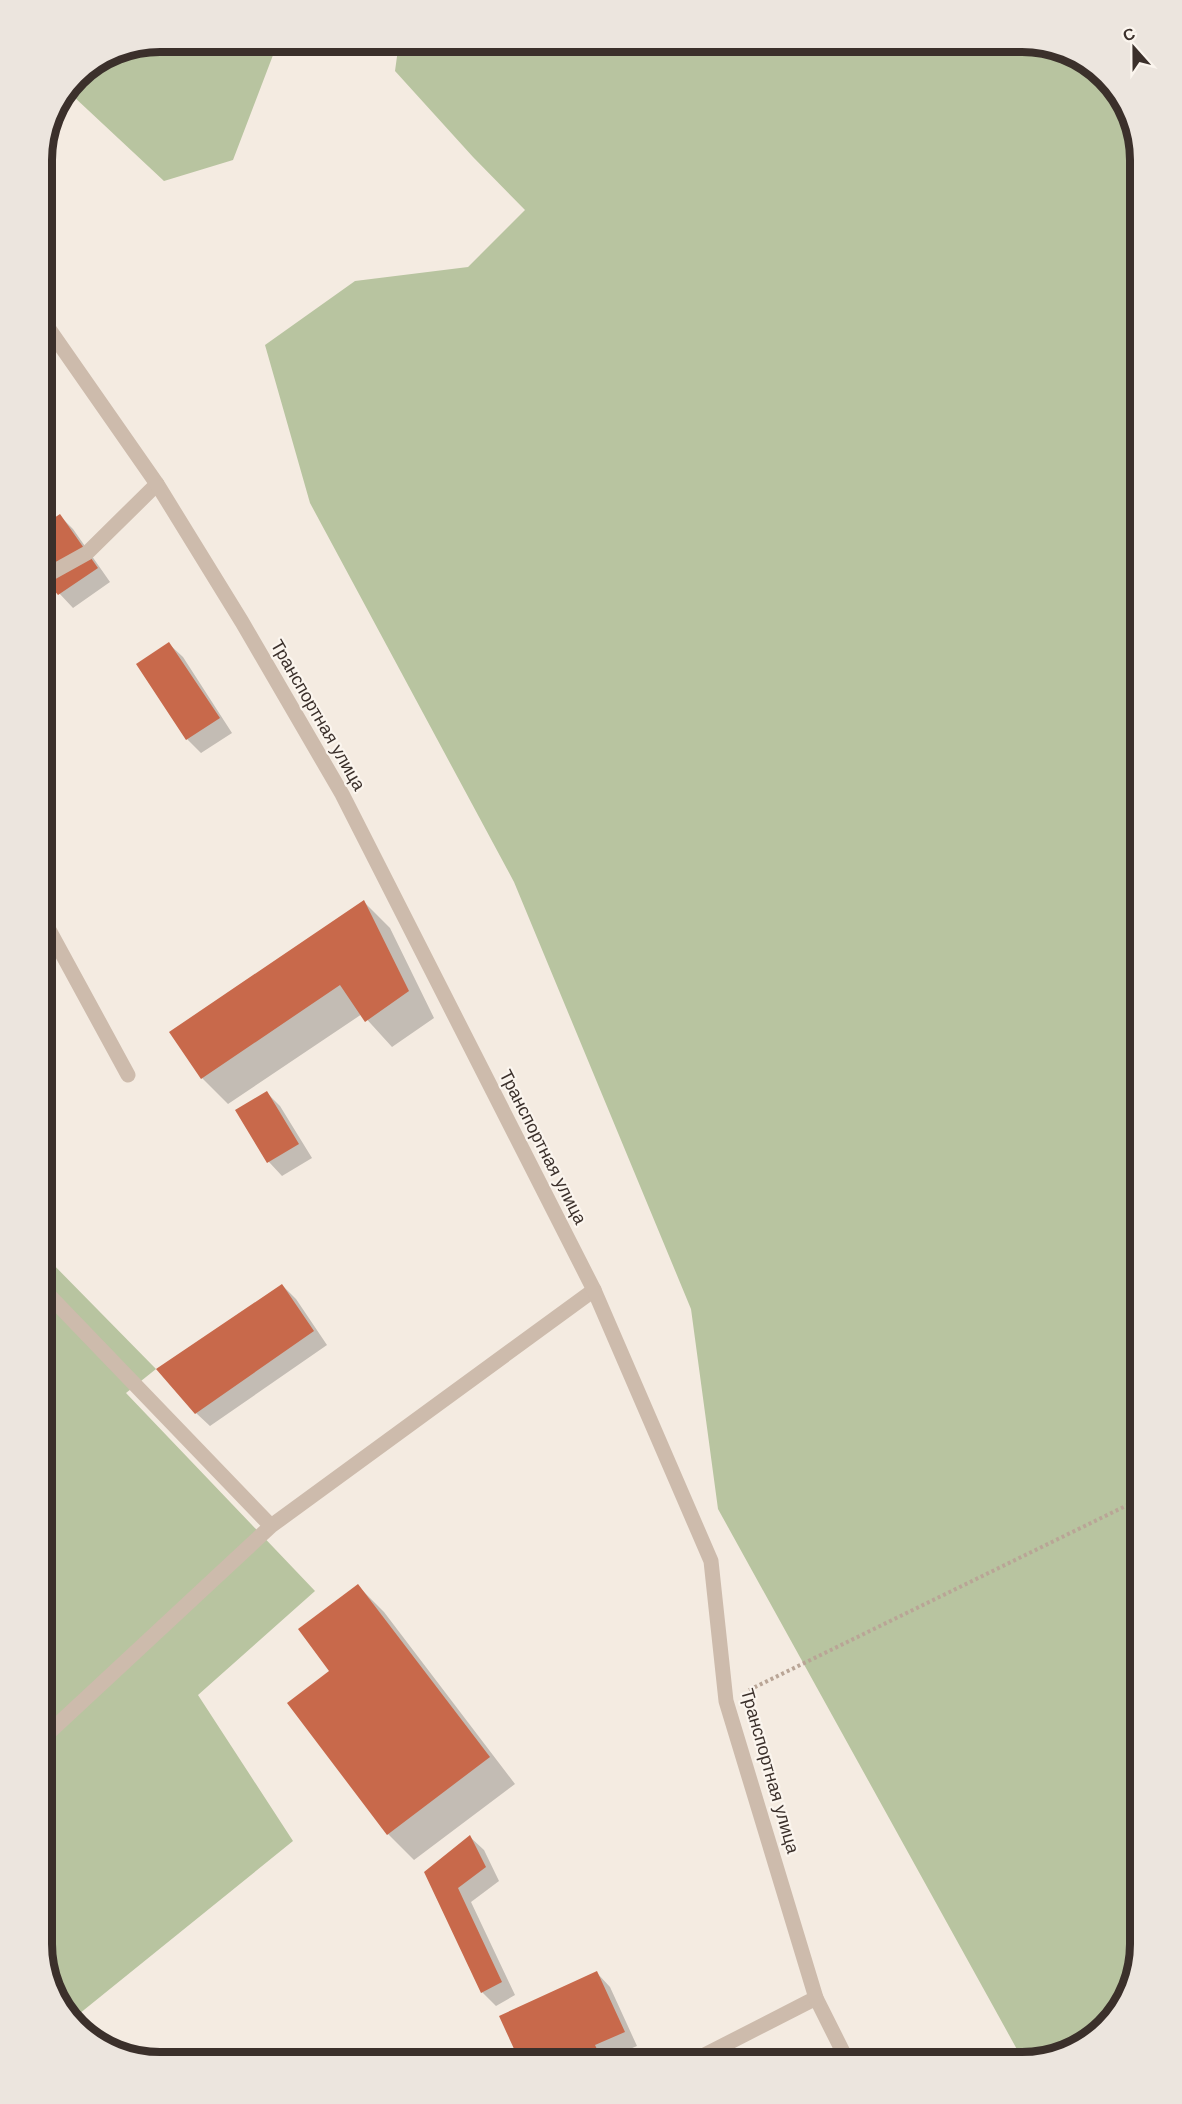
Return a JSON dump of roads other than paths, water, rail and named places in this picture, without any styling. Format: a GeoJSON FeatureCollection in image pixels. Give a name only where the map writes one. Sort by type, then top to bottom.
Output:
{"type":"FeatureCollection","features":[{"type":"Feature","properties":{"kind":"street","name":"Транспортная улица"},"geometry":{"type":"LineString","coordinates":[[53,335],[156,484],[242,622],[342,794],[594,1290],[711,1561],[726,1701],[816,1998],[843,2052]]}},
{"type":"Feature","properties":{"kind":"street"},"geometry":{"type":"LineString","coordinates":[[53,572],[87,553],[156,484]]}},
{"type":"Feature","properties":{"kind":"street"},"geometry":{"type":"LineString","coordinates":[[53,937],[128,1076]]}},
{"type":"Feature","properties":{"kind":"street"},"geometry":{"type":"LineString","coordinates":[[52,1731],[271,1526],[594,1290]]}},
{"type":"Feature","properties":{"kind":"street"},"geometry":{"type":"LineString","coordinates":[[52,1299],[271,1526]]}},
{"type":"Feature","properties":{"kind":"street"},"geometry":{"type":"LineString","coordinates":[[711,2052],[816,1998]]}}]}
